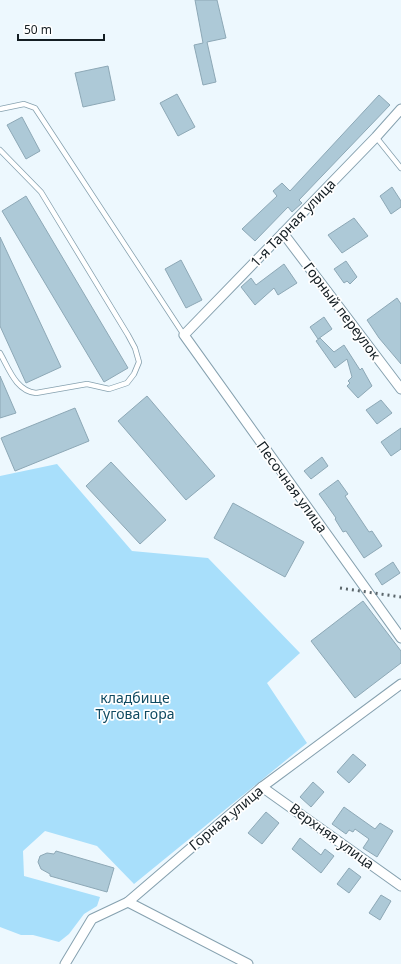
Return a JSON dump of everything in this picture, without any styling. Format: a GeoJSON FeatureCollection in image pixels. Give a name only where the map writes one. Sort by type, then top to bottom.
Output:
{"type":"FeatureCollection","features":[{"type":"Feature","properties":{"kind":"street","name":"1-я Тарная улица"},"geometry":{"type":"LineString","coordinates":[[184,335],[376,137],[401,109]]}},
{"type":"Feature","properties":{"kind":"street","name":"Горный переулок"},"geometry":{"type":"LineString","coordinates":[[283,233],[401,389]]}},
{"type":"Feature","properties":{"kind":"street","name":"Песочная улица"},"geometry":{"type":"LineString","coordinates":[[184,335],[401,638]]}},
{"type":"Feature","properties":{"kind":"street","name":"Горная улица"},"geometry":{"type":"LineString","coordinates":[[65,964],[92,919],[128,902],[262,787],[401,684]]}},
{"type":"Feature","properties":{"kind":"street","name":"Верхняя улица"},"geometry":{"type":"LineString","coordinates":[[262,787],[401,886]]}},
{"type":"Feature","properties":{"kind":"street"},"geometry":{"type":"LineString","coordinates":[[128,902],[248,964]]}},
{"type":"Feature","properties":{"kind":"lane"},"geometry":{"type":"LineString","coordinates":[[0,109],[24,104],[35,108],[184,335]]}},
{"type":"Feature","properties":{"kind":"lane"},"geometry":{"type":"LineString","coordinates":[[376,137],[401,168]]}},
{"type":"Feature","properties":{"kind":"lane"},"geometry":{"type":"LineString","coordinates":[[0,150],[41,192],[128,335],[135,348],[138,362],[134,374],[127,383],[110,389],[87,384],[29,393],[18,384],[0,353]]}},
{"type":"Feature","properties":{"kind":"green space","name":"кладбище Тугова гора"},"geometry":{"type":"Polygon","coordinates":[[[57,464],[132,551],[208,558],[300,653],[267,683],[307,743],[134,884],[97,846],[45,831],[23,851],[24,876],[100,897],[97,906],[84,914],[69,934],[59,942],[33,935],[21,935],[0,927],[0,476],[57,464]]]}},
{"type":"Feature","properties":{"kind":"building"},"geometry":{"type":"Polygon","coordinates":[[[195,0],[217,0],[226,38],[207,42],[216,82],[203,85],[194,45],[203,43],[195,0]]]}},
{"type":"Feature","properties":{"kind":"building"},"geometry":{"type":"Polygon","coordinates":[[[108,66],[115,100],[83,107],[75,73],[108,66]]]}},
{"type":"Feature","properties":{"kind":"building"},"geometry":{"type":"Polygon","coordinates":[[[177,94],[195,127],[178,136],[160,103],[177,94]]]}},
{"type":"Feature","properties":{"kind":"building"},"geometry":{"type":"Polygon","coordinates":[[[379,95],[390,105],[299,200],[302,203],[292,212],[288,207],[255,241],[242,229],[277,196],[273,191],[282,183],[290,191],[379,95]]]}},
{"type":"Feature","properties":{"kind":"building"},"geometry":{"type":"Polygon","coordinates":[[[22,117],[40,151],[26,159],[7,125],[22,117]]]}},
{"type":"Feature","properties":{"kind":"building"},"geometry":{"type":"Polygon","coordinates":[[[392,187],[401,201],[401,207],[391,214],[380,196],[392,187]]]}},
{"type":"Feature","properties":{"kind":"building"},"geometry":{"type":"Polygon","coordinates":[[[26,196],[128,368],[104,382],[2,211],[26,196]]]}},
{"type":"Feature","properties":{"kind":"building"},"geometry":{"type":"Polygon","coordinates":[[[354,218],[368,236],[342,253],[328,235],[354,218]]]}},
{"type":"Feature","properties":{"kind":"building"},"geometry":{"type":"Polygon","coordinates":[[[0,237],[61,367],[26,383],[0,326],[0,237]]]}},
{"type":"Feature","properties":{"kind":"building"},"geometry":{"type":"Polygon","coordinates":[[[181,260],[202,300],[186,308],[165,269],[181,260]]]}},
{"type":"Feature","properties":{"kind":"building"},"geometry":{"type":"Polygon","coordinates":[[[346,261],[357,277],[350,284],[347,281],[344,283],[334,269],[346,261]]]}},
{"type":"Feature","properties":{"kind":"building"},"geometry":{"type":"Polygon","coordinates":[[[284,264],[297,283],[278,295],[274,288],[255,305],[241,287],[251,278],[256,285],[284,264]]]}},
{"type":"Feature","properties":{"kind":"building"},"geometry":{"type":"Polygon","coordinates":[[[397,298],[401,304],[401,364],[379,338],[367,320],[397,298]]]}},
{"type":"Feature","properties":{"kind":"building"},"geometry":{"type":"Polygon","coordinates":[[[324,317],[332,329],[318,339],[310,327],[324,317]]]}},
{"type":"Feature","properties":{"kind":"building"},"geometry":{"type":"Polygon","coordinates":[[[320,338],[334,352],[344,345],[360,370],[362,368],[372,386],[358,398],[347,386],[350,383],[348,381],[352,377],[347,359],[335,368],[316,341],[320,338]]]}},
{"type":"Feature","properties":{"kind":"building"},"geometry":{"type":"Polygon","coordinates":[[[0,376],[16,413],[0,418],[0,376]]]}},
{"type":"Feature","properties":{"kind":"building"},"geometry":{"type":"Polygon","coordinates":[[[147,396],[215,476],[186,500],[118,421],[147,396]]]}},
{"type":"Feature","properties":{"kind":"building"},"geometry":{"type":"Polygon","coordinates":[[[381,400],[392,413],[377,424],[366,410],[381,400]]]}},
{"type":"Feature","properties":{"kind":"building"},"geometry":{"type":"Polygon","coordinates":[[[75,408],[89,441],[15,471],[1,438],[75,408]]]}},
{"type":"Feature","properties":{"kind":"building"},"geometry":{"type":"Polygon","coordinates":[[[401,428],[401,449],[391,456],[381,442],[401,428]]]}},
{"type":"Feature","properties":{"kind":"building"},"geometry":{"type":"Polygon","coordinates":[[[322,457],[328,466],[311,479],[304,471],[322,457]]]}},
{"type":"Feature","properties":{"kind":"building"},"geometry":{"type":"Polygon","coordinates":[[[111,462],[166,520],[140,544],[86,486],[111,462]]]}},
{"type":"Feature","properties":{"kind":"building"},"geometry":{"type":"Polygon","coordinates":[[[338,480],[348,494],[345,496],[369,532],[372,531],[382,546],[364,558],[346,531],[343,532],[335,519],[336,518],[319,494],[338,480]]]}},
{"type":"Feature","properties":{"kind":"building"},"geometry":{"type":"Polygon","coordinates":[[[233,503],[304,542],[285,577],[214,538],[233,503]]]}},
{"type":"Feature","properties":{"kind":"building"},"geometry":{"type":"Polygon","coordinates":[[[393,562],[400,573],[382,585],[375,574],[393,562]]]}},
{"type":"Feature","properties":{"kind":"building"},"geometry":{"type":"Polygon","coordinates":[[[363,601],[401,651],[401,663],[355,698],[311,641],[363,601]]]}},
{"type":"Feature","properties":{"kind":"building"},"geometry":{"type":"Polygon","coordinates":[[[353,754],[366,765],[349,783],[337,772],[353,754]]]}},
{"type":"Feature","properties":{"kind":"building"},"geometry":{"type":"Polygon","coordinates":[[[313,782],[324,792],[311,807],[300,797],[313,782]]]}},
{"type":"Feature","properties":{"kind":"building"},"geometry":{"type":"Polygon","coordinates":[[[344,807],[375,829],[380,823],[393,831],[377,857],[363,848],[369,839],[355,829],[353,832],[349,830],[346,834],[332,824],[344,807]]]}},
{"type":"Feature","properties":{"kind":"building"},"geometry":{"type":"Polygon","coordinates":[[[266,812],[279,823],[262,844],[248,833],[266,812]]]}},
{"type":"Feature","properties":{"kind":"building"},"geometry":{"type":"Polygon","coordinates":[[[300,838],[321,855],[325,849],[334,856],[321,873],[292,849],[300,838]]]}},
{"type":"Feature","properties":{"kind":"building"},"geometry":{"type":"Polygon","coordinates":[[[56,851],[114,868],[107,892],[50,876],[50,874],[41,869],[38,862],[40,856],[47,853],[54,854],[56,851]]]}},
{"type":"Feature","properties":{"kind":"building"},"geometry":{"type":"Polygon","coordinates":[[[349,868],[361,877],[349,893],[337,884],[349,868]]]}},
{"type":"Feature","properties":{"kind":"building"},"geometry":{"type":"Polygon","coordinates":[[[381,895],[391,901],[380,920],[369,913],[381,895]]]}},
{"type":"Feature","properties":{"kind":"railway"},"geometry":{"type":"LineString","coordinates":[[340,588],[401,597]]}}]}
